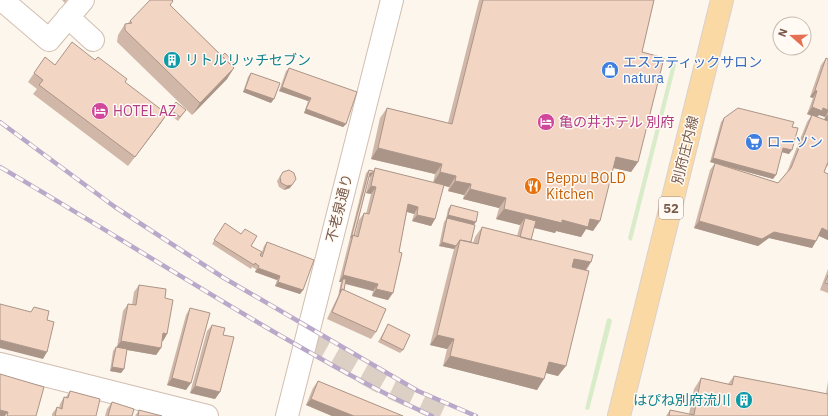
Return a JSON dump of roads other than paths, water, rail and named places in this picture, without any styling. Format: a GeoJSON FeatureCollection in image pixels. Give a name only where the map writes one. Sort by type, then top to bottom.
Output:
{"type":"FeatureCollection","features":[{"type":"Feature","properties":{"kind":"main road","name":"別府庄内線"},"geometry":{"type":"LineString","coordinates":[[619,416],[722,0]]}},
{"type":"Feature","properties":{"kind":"street"},"geometry":{"type":"LineString","coordinates":[[2,0],[49,40],[83,0]]}},
{"type":"Feature","properties":{"kind":"street","name":"不老泉通り"},"geometry":{"type":"LineString","coordinates":[[286,416],[392,0]]}},
{"type":"Feature","properties":{"kind":"street"},"geometry":{"type":"LineString","coordinates":[[68,18],[93,40]]}},
{"type":"Feature","properties":{"kind":"street"},"geometry":{"type":"LineString","coordinates":[[0,364],[207,416]]}},
{"type":"Feature","properties":{"kind":"tunnel"},"geometry":{"type":"LineString","coordinates":[[306,340],[385,385],[452,416]]}},
{"type":"Feature","properties":{"kind":"railway"},"geometry":{"type":"LineString","coordinates":[[0,122],[115,207],[224,278],[418,391],[476,416]]}},
{"type":"Feature","properties":{"kind":"railway"},"geometry":{"type":"LineString","coordinates":[[0,167],[269,329],[370,386],[432,416]]}},
{"type":"Feature","properties":{"kind":"place","name":"リトルリッチセブン"},"geometry":{"type":"Point","coordinates":[172,60]}},
{"type":"Feature","properties":{"kind":"place","name":"エステティックサロン natura"},"geometry":{"type":"Point","coordinates":[610,70]}},
{"type":"Feature","properties":{"kind":"place","name":"HOTEL AZ"},"geometry":{"type":"Point","coordinates":[100,111]}},
{"type":"Feature","properties":{"kind":"place","name":"亀の井ホテル 別府"},"geometry":{"type":"Point","coordinates":[546,122]}},
{"type":"Feature","properties":{"kind":"place","name":"ローソン"},"geometry":{"type":"Point","coordinates":[754,142]}},
{"type":"Feature","properties":{"kind":"place","name":"Beppu BOLD Kitchen"},"geometry":{"type":"Point","coordinates":[533,186]}},
{"type":"Feature","properties":{"kind":"place","name":"はぴね別府流川"},"geometry":{"type":"Point","coordinates":[744,400]}}]}
